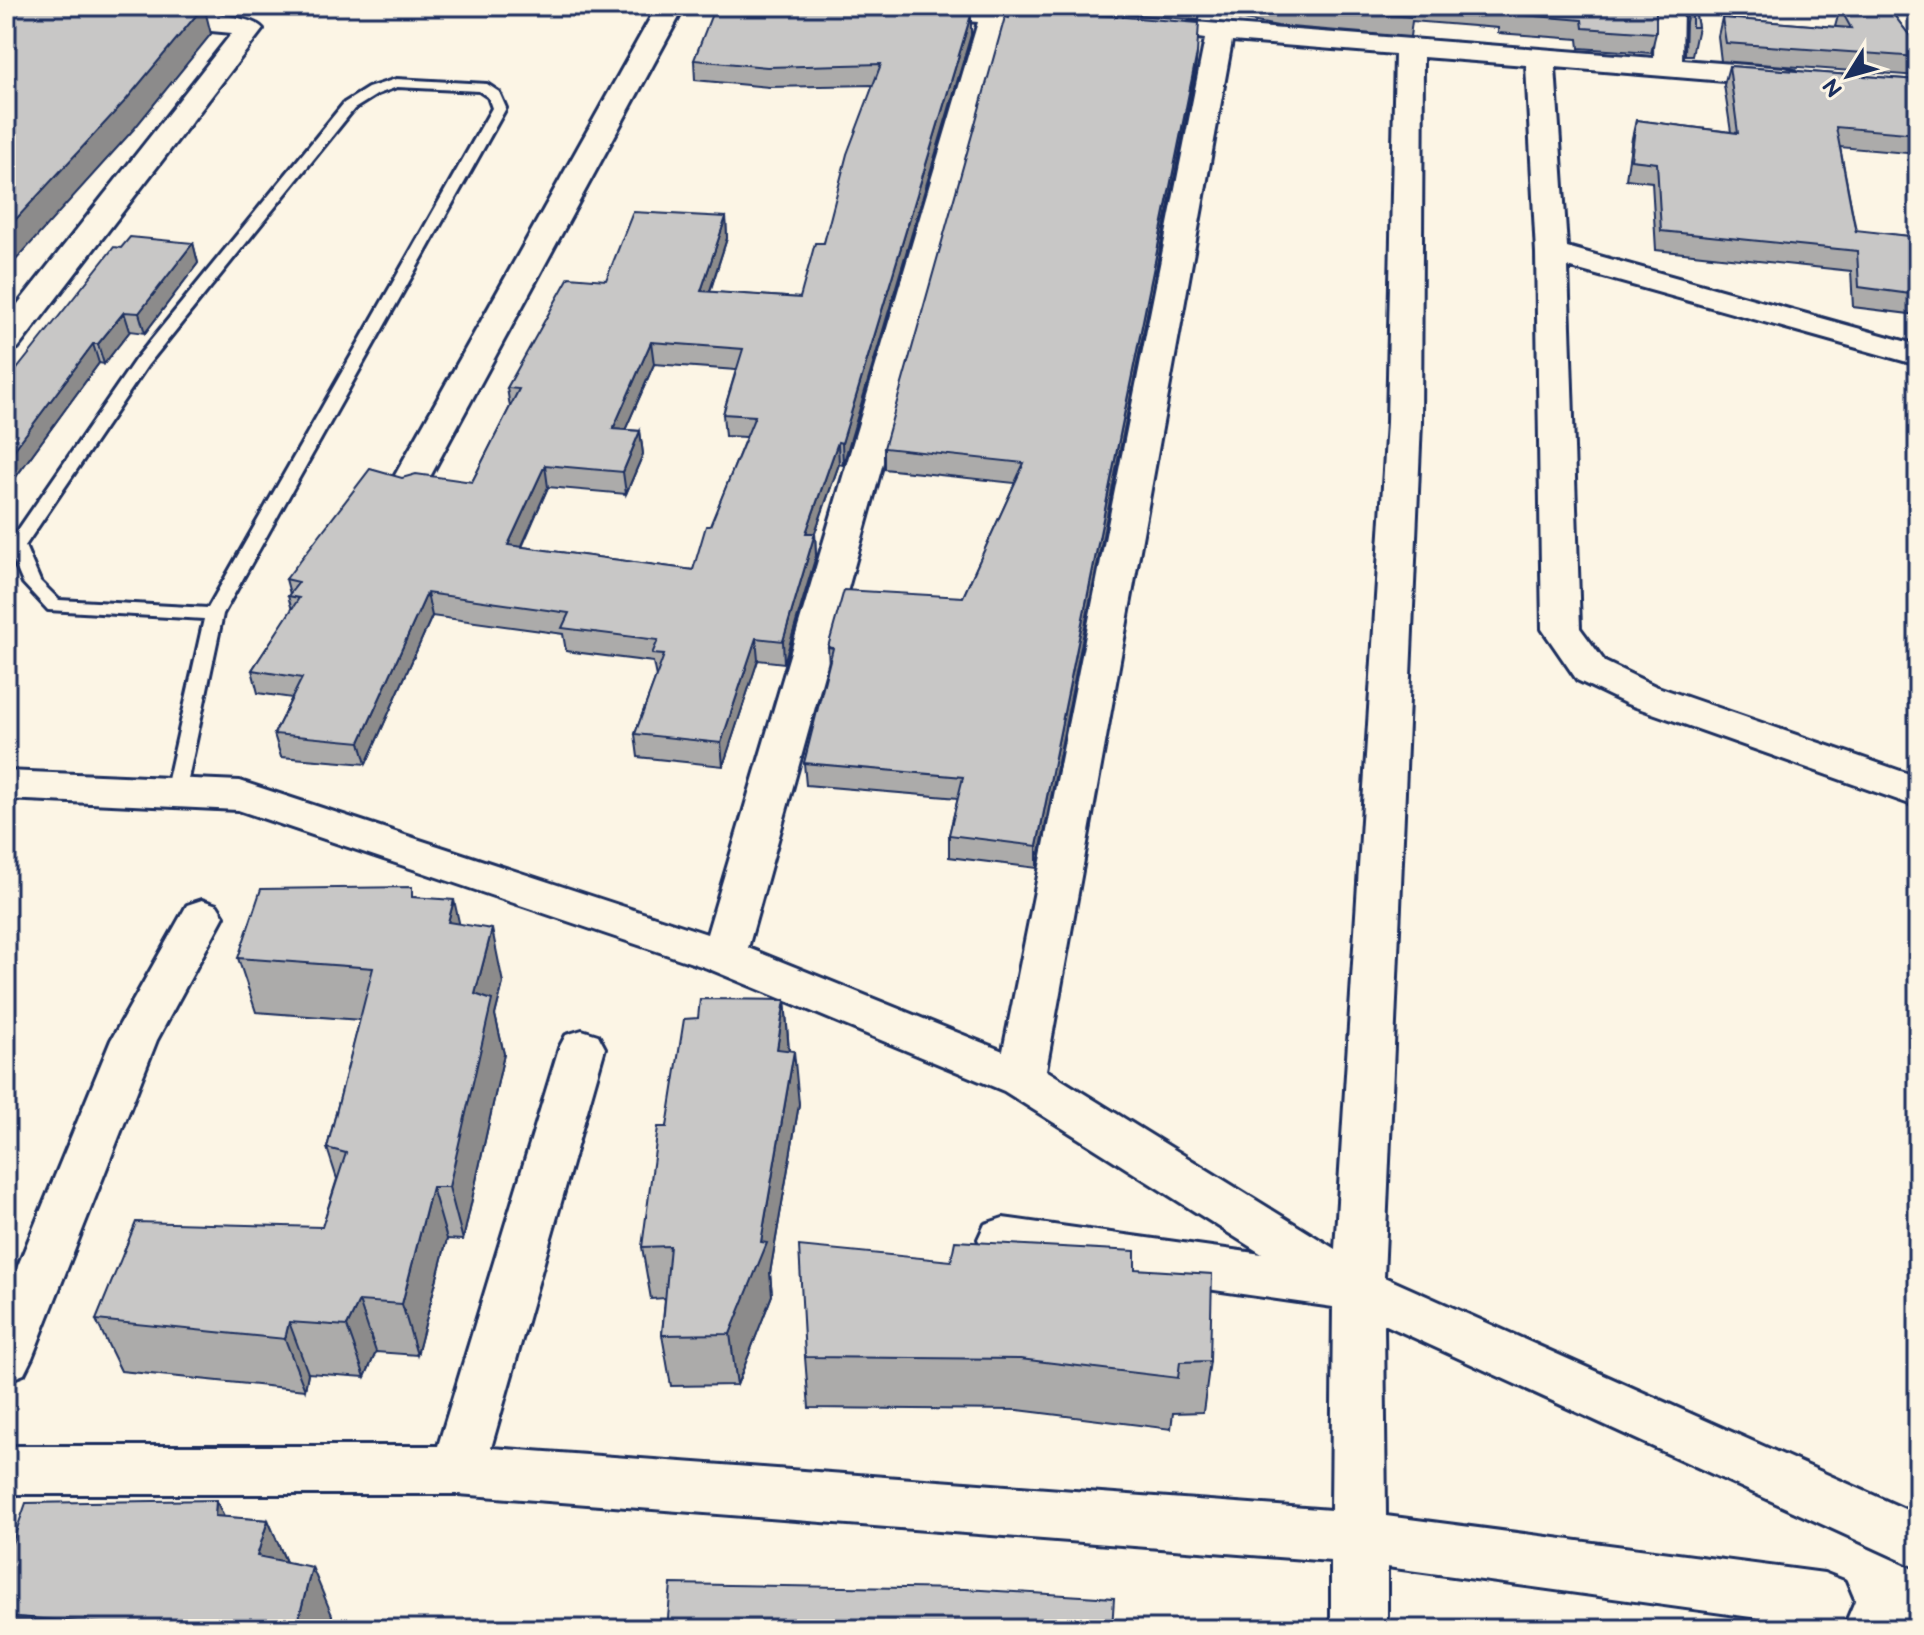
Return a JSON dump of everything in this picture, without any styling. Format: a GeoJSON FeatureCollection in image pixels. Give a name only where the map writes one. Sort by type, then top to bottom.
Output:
{"type":"FeatureCollection","features":[{"type":"Feature","properties":{"kind":"street"},"geometry":{"type":"LineString","coordinates":[[10,331],[249,29],[240,25],[34,6]]}},
{"type":"Feature","properties":{"kind":"street"},"geometry":{"type":"LineString","coordinates":[[407,486],[671,6]]}},
{"type":"Feature","properties":{"kind":"street"},"geometry":{"type":"LineString","coordinates":[[882,6],[1100,23]]}},
{"type":"Feature","properties":{"kind":"street"},"geometry":{"type":"LineString","coordinates":[[1668,67],[1669,6]]}},
{"type":"Feature","properties":{"kind":"street"},"geometry":{"type":"LineString","coordinates":[[723,956],[994,15]]}},
{"type":"Feature","properties":{"kind":"street"},"geometry":{"type":"LineString","coordinates":[[1160,27],[1809,79]]}},
{"type":"Feature","properties":{"kind":"street"},"geometry":{"type":"LineString","coordinates":[[1021,1078],[1220,32]]}},
{"type":"Feature","properties":{"kind":"street"},"geometry":{"type":"LineString","coordinates":[[1359,1629],[1358,1289],[1404,422],[1409,49]]}},
{"type":"Feature","properties":{"kind":"street"},"geometry":{"type":"LineString","coordinates":[[1540,59],[1552,253],[1561,629],[1591,671],[1641,695],[1918,792]]}},
{"type":"Feature","properties":{"kind":"street"},"geometry":{"type":"LineString","coordinates":[[1552,253],[1918,355]]}},
{"type":"Feature","properties":{"kind":"street"},"geometry":{"type":"LineString","coordinates":[[6,785],[240,796],[723,956],[1021,1078],[1358,1289],[1918,1542]]}},
{"type":"Feature","properties":{"kind":"street"},"geometry":{"type":"LineString","coordinates":[[6,1358],[134,1040],[202,916]]}},
{"type":"Feature","properties":{"kind":"street"},"geometry":{"type":"LineString","coordinates":[[458,1470],[582,1048]]}},
{"type":"Feature","properties":{"kind":"street"},"geometry":{"type":"LineString","coordinates":[[1003,1239],[1358,1289]]}},
{"type":"Feature","properties":{"kind":"street"},"geometry":{"type":"LineString","coordinates":[[6,1470],[458,1470],[1359,1538],[1824,1600]]}},
{"type":"Feature","properties":{"kind":"lane"},"geometry":{"type":"LineString","coordinates":[[175,793],[214,614],[499,108],[494,95],[482,87],[396,83],[373,91],[349,106],[141,363],[16,546],[32,583],[54,606],[214,614]]}},
{"type":"Feature","properties":{"kind":"building"},"geometry":{"type":"Polygon","coordinates":[[[6,6],[204,6],[126,100],[6,230],[6,6]]]}},
{"type":"Feature","properties":{"kind":"building"},"geometry":{"type":"Polygon","coordinates":[[[715,6],[823,6],[823,9],[971,15],[842,443],[838,442],[806,533],[815,533],[783,641],[756,638],[721,743],[635,734],[664,655],[652,654],[658,640],[562,628],[569,613],[427,593],[360,742],[274,734],[302,678],[252,670],[299,598],[288,596],[299,582],[286,579],[370,469],[402,478],[416,474],[472,482],[519,389],[507,388],[569,277],[606,280],[633,212],[726,217],[701,291],[800,298],[815,243],[824,243],[847,154],[881,64],[767,67],[694,60],[715,6]],[[651,342],[613,429],[640,431],[623,472],[545,465],[508,545],[693,570],[706,526],[710,526],[755,416],[723,414],[743,349],[651,342]]]}},
{"type":"Feature","properties":{"kind":"building"},"geometry":{"type":"Polygon","coordinates":[[[1277,6],[1414,6],[1413,17],[1277,6]]]}},
{"type":"Feature","properties":{"kind":"building"},"geometry":{"type":"Polygon","coordinates":[[[1469,6],[1656,6],[1656,33],[1583,28],[1582,20],[1501,13],[1501,9],[1469,6]]]}},
{"type":"Feature","properties":{"kind":"building"},"geometry":{"type":"Polygon","coordinates":[[[1694,6],[1698,27],[1692,27],[1694,6]]]}},
{"type":"Feature","properties":{"kind":"building"},"geometry":{"type":"Polygon","coordinates":[[[1887,6],[1913,40],[1918,40],[1918,57],[1726,43],[1722,18],[1851,28],[1840,8],[1887,6]]]}},
{"type":"Feature","properties":{"kind":"building"},"geometry":{"type":"Polygon","coordinates":[[[1012,8],[1199,23],[1197,53],[1037,846],[949,835],[963,777],[804,763],[833,648],[828,647],[844,590],[963,597],[1024,463],[884,448],[1005,17],[1009,18],[1012,8]]]}},
{"type":"Feature","properties":{"kind":"building"},"geometry":{"type":"Polygon","coordinates":[[[1729,66],[1918,80],[1918,134],[1836,127],[1856,233],[1856,230],[1918,237],[1918,295],[1859,287],[1857,251],[1661,231],[1657,163],[1631,160],[1636,120],[1738,133],[1729,66]]]}},
{"type":"Feature","properties":{"kind":"building"},"geometry":{"type":"Polygon","coordinates":[[[130,237],[193,243],[139,313],[124,312],[98,344],[93,344],[6,458],[6,383],[114,247],[121,248],[130,237]]]}},
{"type":"Feature","properties":{"kind":"building"},"geometry":{"type":"Polygon","coordinates":[[[412,887],[412,897],[454,900],[448,922],[492,929],[475,994],[492,1000],[449,1187],[432,1187],[402,1304],[359,1301],[347,1326],[289,1322],[285,1339],[96,1320],[136,1222],[322,1227],[346,1153],[327,1148],[373,968],[238,958],[261,889],[412,887]]]}},
{"type":"Feature","properties":{"kind":"building"},"geometry":{"type":"Polygon","coordinates":[[[700,999],[785,1000],[777,1049],[794,1051],[761,1242],[767,1243],[730,1334],[662,1335],[670,1246],[642,1247],[658,1127],[667,1127],[684,1019],[698,1018],[700,999]]]}},
{"type":"Feature","properties":{"kind":"building"},"geometry":{"type":"Polygon","coordinates":[[[955,1241],[1135,1251],[1135,1269],[1212,1274],[1210,1361],[1180,1362],[1178,1378],[1020,1359],[805,1357],[799,1246],[951,1261],[955,1241]]]}},
{"type":"Feature","properties":{"kind":"building"},"geometry":{"type":"Polygon","coordinates":[[[216,1500],[215,1516],[268,1520],[257,1556],[312,1567],[296,1629],[162,1629],[6,1616],[6,1560],[26,1503],[216,1500]]]}},
{"type":"Feature","properties":{"kind":"building"},"geometry":{"type":"Polygon","coordinates":[[[671,1584],[965,1589],[1114,1598],[1112,1629],[667,1629],[671,1584]]]}}]}
